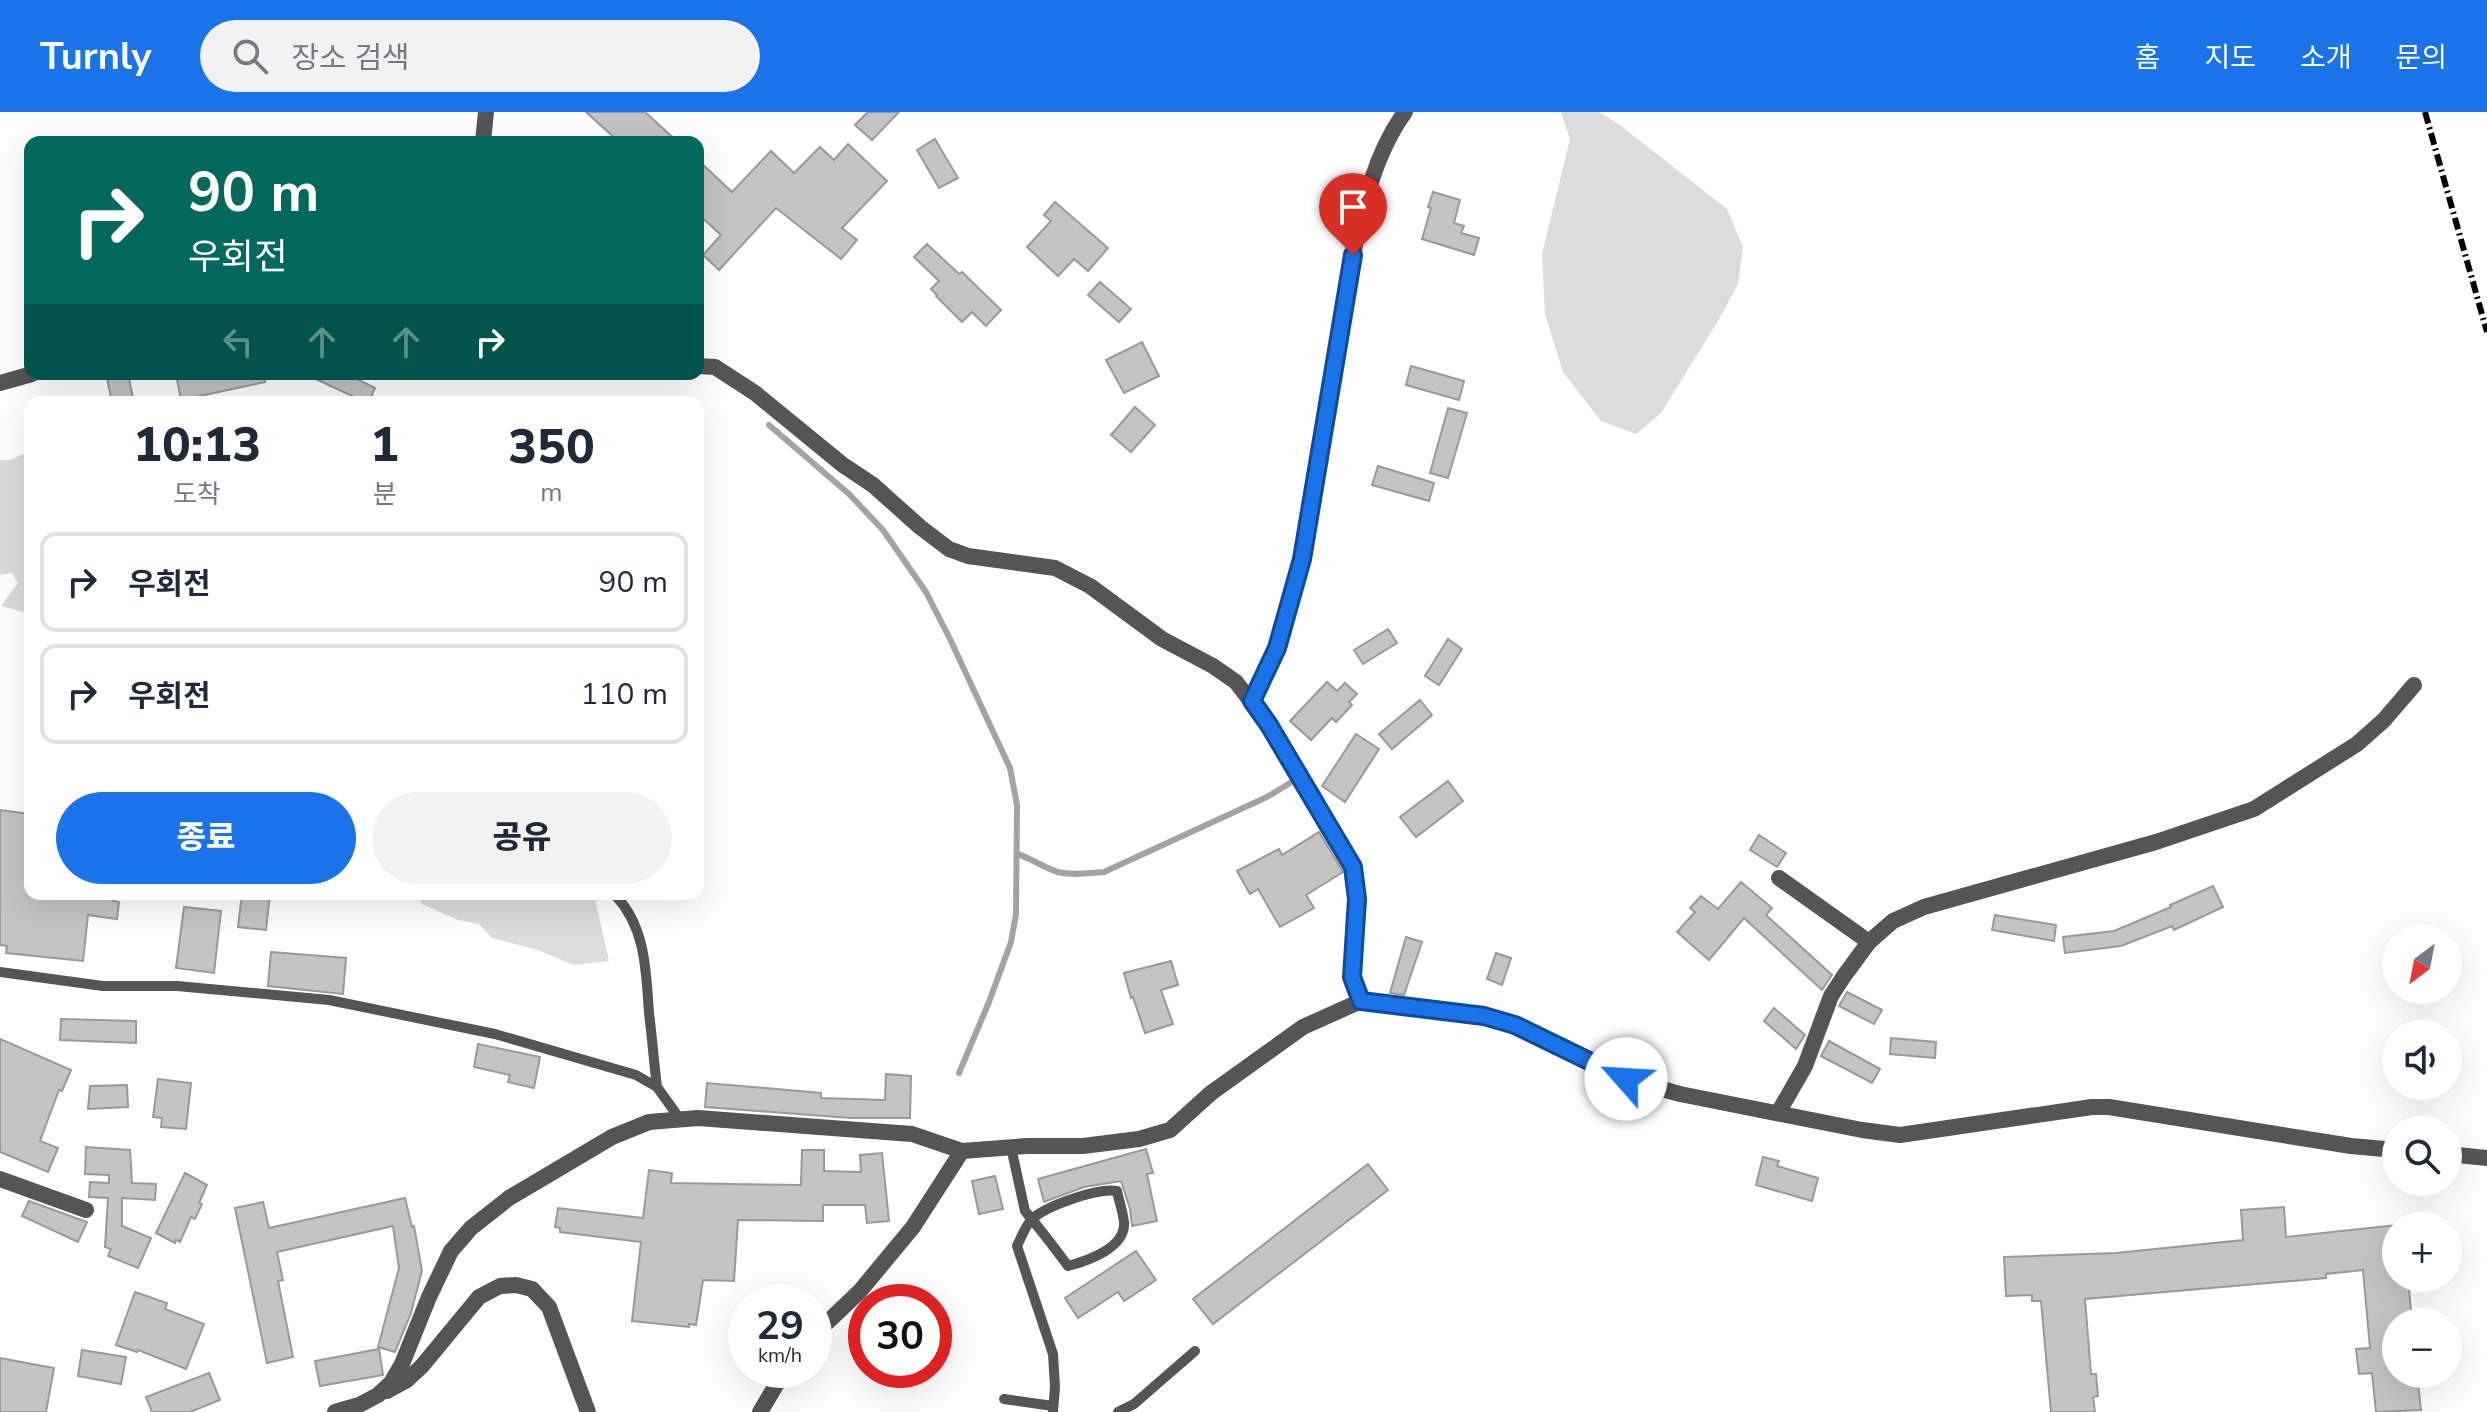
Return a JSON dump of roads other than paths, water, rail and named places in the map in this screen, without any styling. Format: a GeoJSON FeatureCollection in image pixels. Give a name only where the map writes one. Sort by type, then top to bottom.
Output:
{"type":"FeatureCollection","features":[{"type":"Feature","properties":{"kind":"street"},"geometry":{"type":"LineString","coordinates":[[484,136],[486,112]]}},
{"type":"Feature","properties":{"kind":"street"},"geometry":{"type":"LineString","coordinates":[[1252,701],[1277,648],[1302,559],[1363,207],[1394,126],[1405,112]]}},
{"type":"Feature","properties":{"kind":"street"},"geometry":{"type":"LineString","coordinates":[[706,367],[755,393],[949,549],[968,556],[1055,568],[1090,586],[1162,639],[1236,682],[1269,725],[1353,867],[1357,899],[1352,977],[1361,1001]]}},
{"type":"Feature","properties":{"kind":"street"},"geometry":{"type":"LineString","coordinates":[[0,383],[24,376]]}},
{"type":"Feature","properties":{"kind":"street"},"geometry":{"type":"LineString","coordinates":[[1778,1113],[1805,1066],[1831,996],[1869,942],[1893,921],[1924,907],[2156,842],[2254,809],[2357,744],[2384,720],[2414,685]]}},
{"type":"Feature","properties":{"kind":"street"},"geometry":{"type":"LineString","coordinates":[[1779,878],[1869,942]]}},
{"type":"Feature","properties":{"kind":"street"},"geometry":{"type":"LineString","coordinates":[[378,1395],[391,1383],[402,1364],[451,1251],[471,1228],[509,1198],[612,1137],[649,1122],[698,1118],[912,1134],[962,1151],[1083,1146],[1139,1139],[1170,1130],[1211,1093],[1303,1027],[1361,1001],[1484,1016],[1515,1025],[1626,1079],[1680,1094],[1862,1130],[1900,1135],[2109,1107],[2382,1149]]}},
{"type":"Feature","properties":{"kind":"street"},"geometry":{"type":"LineString","coordinates":[[832,1318],[860,1291],[913,1227],[962,1151]]}},
{"type":"Feature","properties":{"kind":"street"},"geometry":{"type":"LineString","coordinates":[[2462,1155],[2487,1158]]}},
{"type":"Feature","properties":{"kind":"street"},"geometry":{"type":"LineString","coordinates":[[0,1179],[86,1210]]}},
{"type":"Feature","properties":{"kind":"street"},"geometry":{"type":"LineString","coordinates":[[335,1412],[359,1405],[407,1380],[479,1297],[500,1286],[516,1285],[532,1289],[549,1307],[588,1412]]}},
{"type":"Feature","properties":{"kind":"street"},"geometry":{"type":"LineString","coordinates":[[760,1412],[774,1388]]}},
{"type":"Feature","properties":{"kind":"lane"},"geometry":{"type":"LineString","coordinates":[[620,900],[636,926],[644,956],[657,1087]]}},
{"type":"Feature","properties":{"kind":"lane"},"geometry":{"type":"LineString","coordinates":[[0,972],[103,986],[177,986],[329,1000],[495,1034],[636,1075],[657,1087],[680,1119]]}},
{"type":"Feature","properties":{"kind":"lane"},"geometry":{"type":"LineString","coordinates":[[1004,1399],[1053,1409],[1053,1354],[1017,1246],[1031,1219],[1061,1203],[1106,1190],[1117,1191],[1124,1231],[1097,1258],[1068,1266],[1031,1219],[1025,1211],[1011,1147]]}},
{"type":"Feature","properties":{"kind":"lane"},"geometry":{"type":"LineString","coordinates":[[1118,1412],[1134,1404],[1195,1351]]}},
{"type":"Feature","properties":{"kind":"waterway"},"geometry":{"type":"LineString","coordinates":[[769,425],[849,494],[883,530],[926,592],[1010,768],[1017,805],[1016,914],[1011,942],[959,1073]]}},
{"type":"Feature","properties":{"kind":"waterway"},"geometry":{"type":"LineString","coordinates":[[1017,854],[1064,873],[1104,872],[1267,797],[1290,783]]}},
{"type":"Feature","properties":{"kind":"railway"},"geometry":{"type":"LineString","coordinates":[[2425,112],[2487,332]]}}]}
